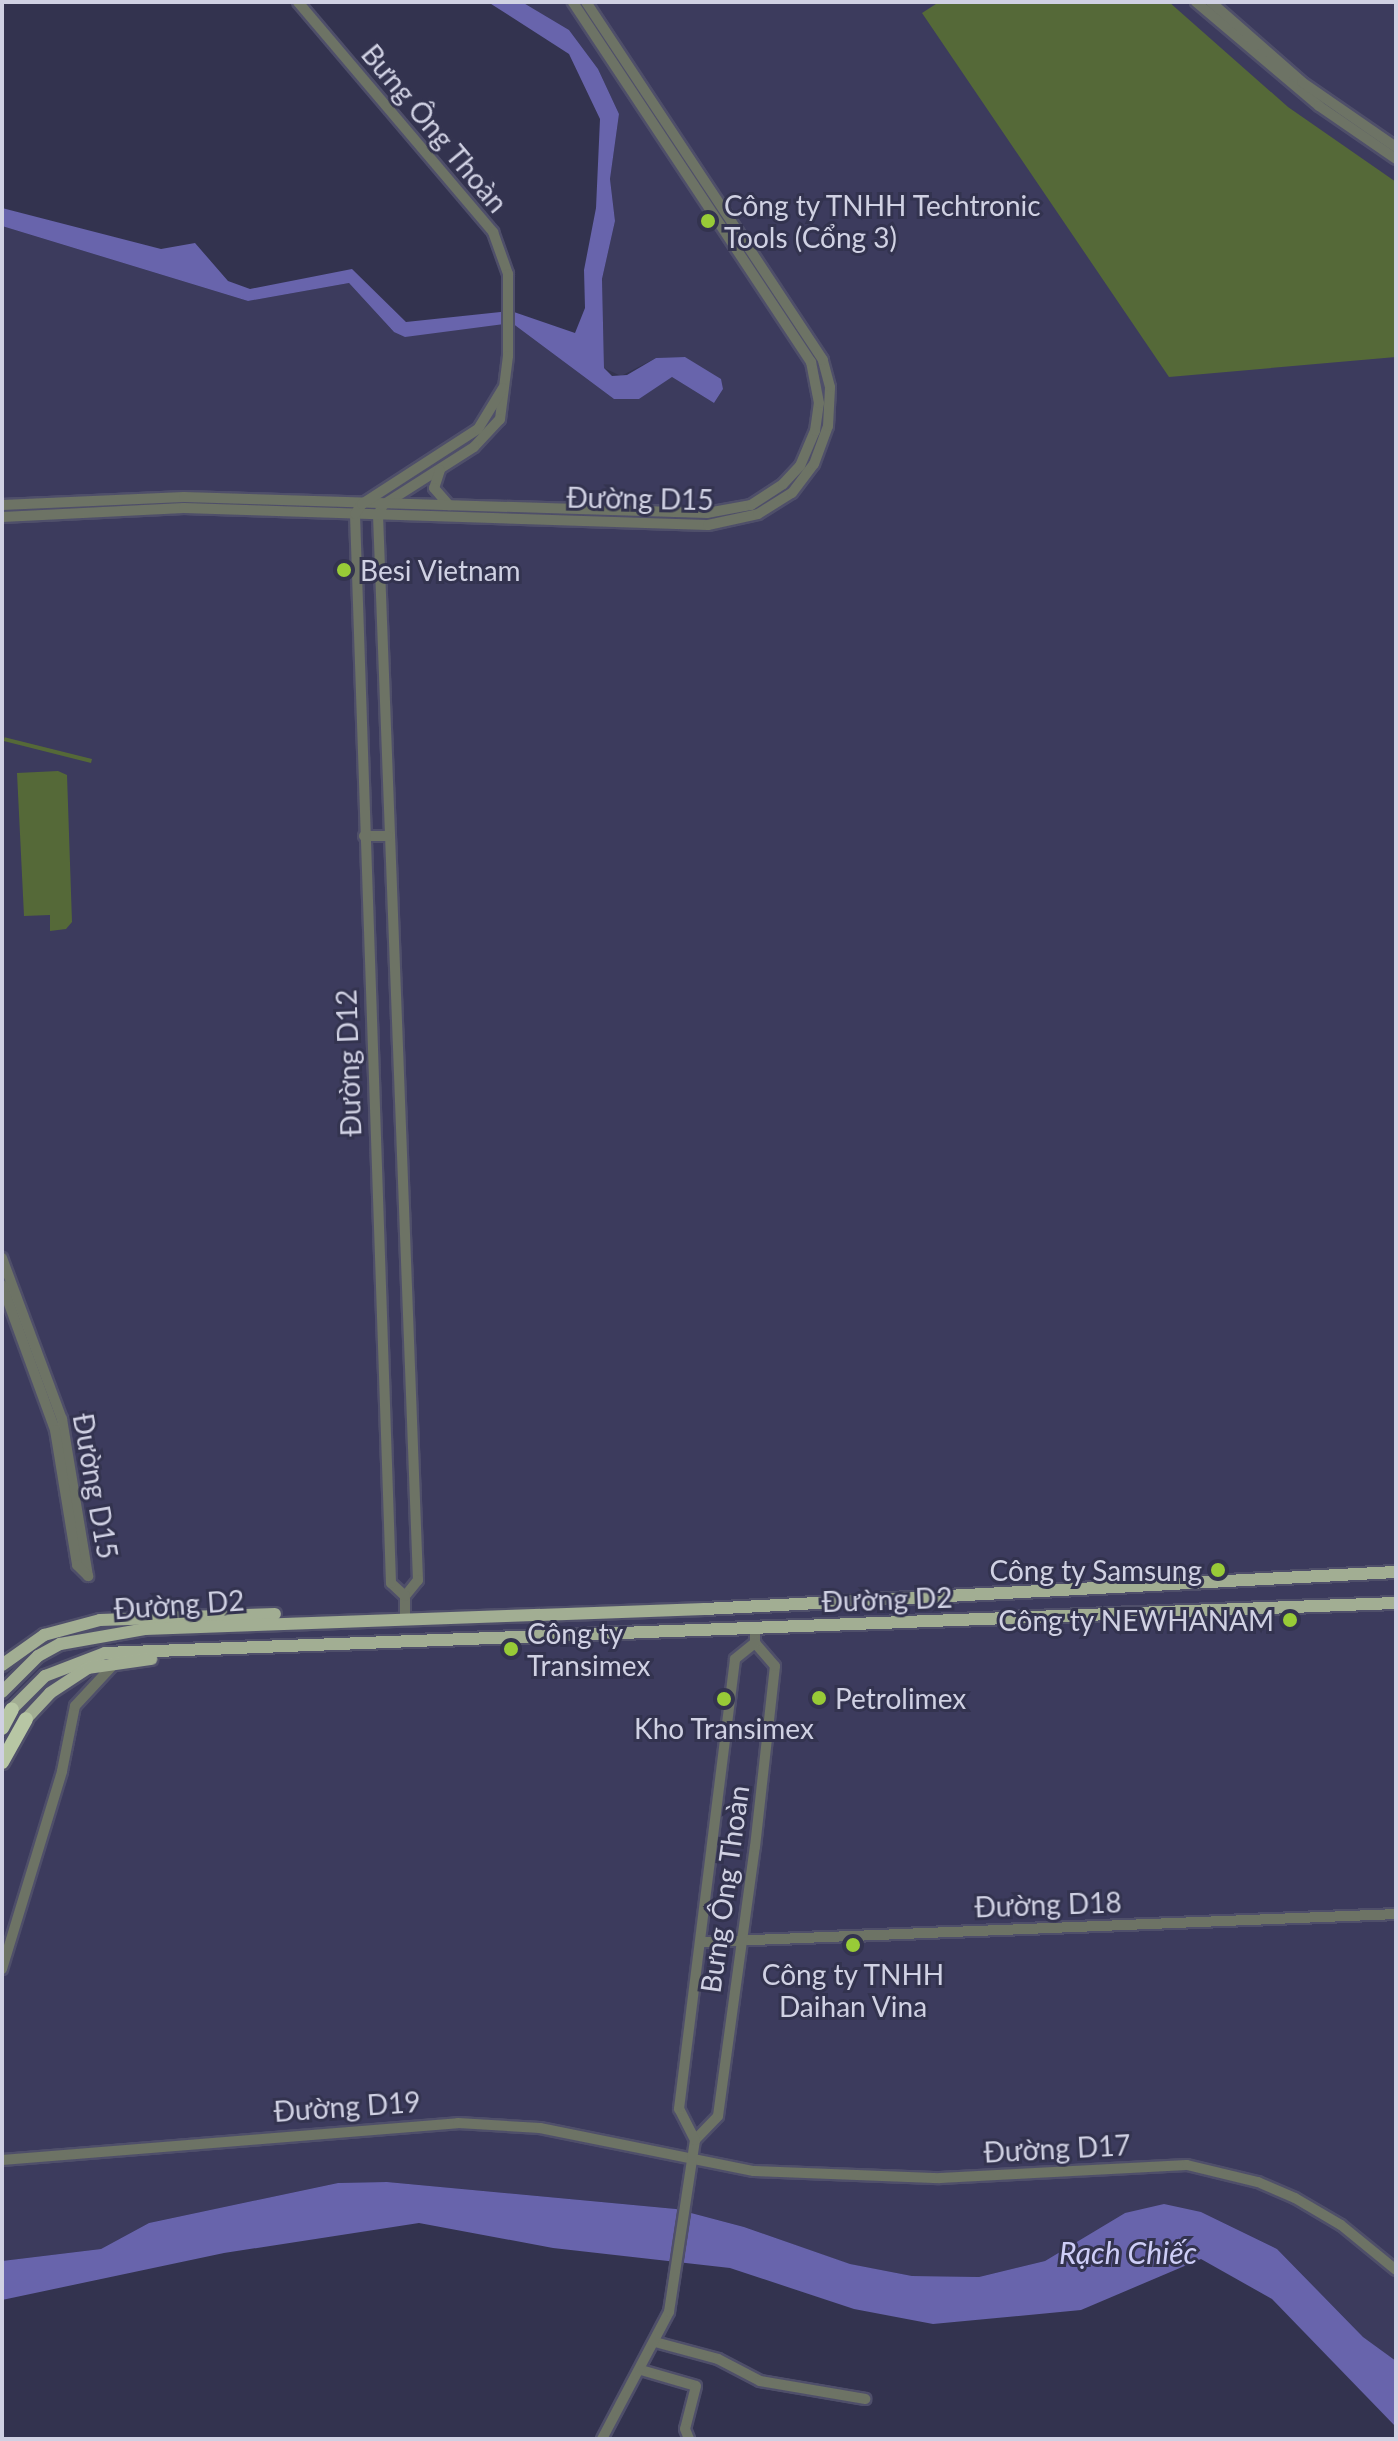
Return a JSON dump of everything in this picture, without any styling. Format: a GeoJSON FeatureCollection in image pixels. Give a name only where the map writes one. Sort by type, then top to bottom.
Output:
{"type":"FeatureCollection","features":[{"type":"Feature","properties":{"kind":"highway"},"geometry":{"type":"LineString","coordinates":[[2,1728],[12,1709]]}},
{"type":"Feature","properties":{"kind":"highway"},"geometry":{"type":"LineString","coordinates":[[2,1762],[26,1719]]}},
{"type":"Feature","properties":{"kind":"main road","name":"Đường D2"},"geometry":{"type":"LineString","coordinates":[[2,1692],[38,1656],[89,1635],[378,1617],[705,1609],[828,1600],[836,1593],[872,1591],[884,1596],[1396,1569]]}},
{"type":"Feature","properties":{"kind":"main road","name":"Đường D2"},"geometry":{"type":"LineString","coordinates":[[12,1709],[45,1676],[105,1653],[379,1641],[405,1644],[1396,1603]]}},
{"type":"Feature","properties":{"kind":"main road"},"geometry":{"type":"LineString","coordinates":[[754,1606],[755,1628]]}},
{"type":"Feature","properties":{"kind":"main road","name":"Đường D2"},"geometry":{"type":"LineString","coordinates":[[2,1665],[44,1635],[100,1620],[354,1611],[378,1617]]}},
{"type":"Feature","properties":{"kind":"main road"},"geometry":{"type":"LineString","coordinates":[[405,1616],[405,1644]]}},
{"type":"Feature","properties":{"kind":"main road","name":"Đường D2"},"geometry":{"type":"LineString","coordinates":[[26,1719],[68,1679],[115,1663],[348,1650],[379,1641]]}},
{"type":"Feature","properties":{"kind":"main road","name":"Đường D2"},"geometry":{"type":"LineString","coordinates":[[333,1644],[348,1650]]}},
{"type":"Feature","properties":{"kind":"street","name":"Bưng Ông Thoàn"},"geometry":{"type":"LineString","coordinates":[[298,2],[493,232],[508,274],[506,383]]}},
{"type":"Feature","properties":{"kind":"street","name":"Đường D15"},"geometry":{"type":"LineString","coordinates":[[2,505],[122,497],[362,504],[380,510],[721,524],[781,501],[800,485],[820,451],[828,426],[830,387],[811,335],[740,243],[573,2]]}},
{"type":"Feature","properties":{"kind":"street","name":"Đường D15"},"geometry":{"type":"LineString","coordinates":[[2,517],[126,508],[355,514],[451,506],[707,513],[751,505],[783,484],[800,466],[815,431],[816,376],[804,348],[740,243],[586,2]]}},
{"type":"Feature","properties":{"kind":"street"},"geometry":{"type":"LineString","coordinates":[[1196,2],[1309,99],[1396,159]]}},
{"type":"Feature","properties":{"kind":"street"},"geometry":{"type":"LineString","coordinates":[[1211,2],[1302,82],[1396,147]]}},
{"type":"Feature","properties":{"kind":"street"},"geometry":{"type":"LineString","coordinates":[[380,510],[495,427],[503,410],[506,383]]}},
{"type":"Feature","properties":{"kind":"street"},"geometry":{"type":"LineString","coordinates":[[355,514],[362,504],[478,429],[506,383]]}},
{"type":"Feature","properties":{"kind":"street"},"geometry":{"type":"LineString","coordinates":[[445,465],[434,485],[437,496],[451,506]]}},
{"type":"Feature","properties":{"kind":"street","name":"Đường D12"},"geometry":{"type":"LineString","coordinates":[[380,510],[388,836],[418,1580],[405,1596],[405,1616]]}},
{"type":"Feature","properties":{"kind":"street","name":"Đường D12"},"geometry":{"type":"LineString","coordinates":[[355,514],[391,1583],[405,1596]]}},
{"type":"Feature","properties":{"kind":"street"},"geometry":{"type":"LineString","coordinates":[[364,836],[388,836]]}},
{"type":"Feature","properties":{"kind":"street","name":"Đường D15"},"geometry":{"type":"LineString","coordinates":[[2,1258],[62,1419],[88,1576],[77,1565],[52,1420],[2,1285]]}},
{"type":"Feature","properties":{"kind":"street"},"geometry":{"type":"LineString","coordinates":[[755,1628],[755,1643]]}},
{"type":"Feature","properties":{"kind":"street","name":"Bưng Ông Thoàn"},"geometry":{"type":"LineString","coordinates":[[602,2439],[669,2312],[695,2140],[679,2109],[703,1942],[735,1659],[755,1643],[775,1666],[718,2116],[695,2140]]}},
{"type":"Feature","properties":{"kind":"street"},"geometry":{"type":"LineString","coordinates":[[2,1969],[62,1771],[75,1706],[115,1663]]}},
{"type":"Feature","properties":{"kind":"street","name":"Đường D18"},"geometry":{"type":"LineString","coordinates":[[703,1942],[1396,1914]]}},
{"type":"Feature","properties":{"kind":"street","name":"Đường D19"},"geometry":{"type":"LineString","coordinates":[[2,2160],[445,2123],[540,2128],[693,2159]]}},
{"type":"Feature","properties":{"kind":"street","name":"Đường D17"},"geometry":{"type":"LineString","coordinates":[[693,2159],[754,2171],[940,2178],[1187,2165],[1258,2182],[1295,2198],[1341,2225],[1396,2270]]}},
{"type":"Feature","properties":{"kind":"street"},"geometry":{"type":"LineString","coordinates":[[655,2342],[718,2359],[760,2381],[865,2399]]}},
{"type":"Feature","properties":{"kind":"street"},"geometry":{"type":"LineString","coordinates":[[641,2370],[696,2386],[685,2429],[689,2439]]}},
{"type":"Feature","properties":{"kind":"shaded area"},"geometry":{"type":"Polygon","coordinates":[[[522,2],[1396,2],[1396,2361],[1363,2337],[1277,2249],[1201,2212],[1125,2213],[1045,2261],[979,2277],[912,2276],[849,2264],[744,2227],[676,2209],[387,2182],[338,2183],[149,2223],[101,2249],[2,2261],[2,226],[248,301],[349,283],[394,332],[512,323],[614,399],[639,399],[672,377],[714,403],[723,389],[685,357],[656,358],[621,376],[604,368],[602,279],[615,221],[610,179],[619,114],[598,69],[569,30],[522,2]]]}},
{"type":"Feature","properties":{"kind":"green space"},"geometry":{"type":"Polygon","coordinates":[[[939,2],[1169,2],[1288,107],[1396,182],[1396,357],[1169,377],[922,13],[939,2]]]}},
{"type":"Feature","properties":{"kind":"green space"},"geometry":{"type":"Polygon","coordinates":[[[5,737],[92,759],[91,763],[4,741],[5,737]]]}},
{"type":"Feature","properties":{"kind":"green space"},"geometry":{"type":"Polygon","coordinates":[[[58,771],[67,775],[72,922],[66,929],[50,931],[50,915],[24,916],[17,773],[58,771]]]}},
{"type":"Feature","properties":{"kind":"water"},"geometry":{"type":"Polygon","coordinates":[[[488,2],[522,2],[569,30],[598,69],[619,114],[610,179],[615,221],[602,279],[604,368],[612,376],[627,375],[656,358],[685,357],[721,379],[723,389],[714,403],[672,377],[639,399],[614,399],[512,323],[405,337],[394,332],[349,283],[248,301],[2,226],[2,208],[161,249],[195,243],[228,281],[250,289],[352,269],[406,322],[511,311],[575,333],[585,308],[584,270],[596,208],[600,119],[569,54],[488,2]]]}},
{"type":"Feature","properties":{"kind":"water","name":"Rạch Chiếc"},"geometry":{"type":"Polygon","coordinates":[[[387,2182],[676,2209],[744,2227],[850,2264],[912,2276],[979,2277],[1045,2261],[1125,2213],[1164,2204],[1201,2212],[1277,2249],[1363,2337],[1396,2361],[1396,2427],[1272,2299],[1201,2259],[1081,2310],[933,2324],[854,2309],[730,2268],[553,2248],[419,2223],[224,2253],[2,2300],[2,2261],[101,2249],[149,2223],[338,2183],[387,2182]]]}},
{"type":"Feature","properties":{"kind":"place","name":"Công ty TNHH Techtronic Tools (Cổng 3)"},"geometry":{"type":"Point","coordinates":[708,221]}},
{"type":"Feature","properties":{"kind":"place","name":"Besi Vietnam"},"geometry":{"type":"Point","coordinates":[344,570]}},
{"type":"Feature","properties":{"kind":"place","name":"Công ty Samsung"},"geometry":{"type":"Point","coordinates":[1218,1570]}},
{"type":"Feature","properties":{"kind":"place","name":"Công ty NEWHANAM"},"geometry":{"type":"Point","coordinates":[1290,1620]}},
{"type":"Feature","properties":{"kind":"place","name":"Công ty Transimex"},"geometry":{"type":"Point","coordinates":[511,1649]}},
{"type":"Feature","properties":{"kind":"place","name":"Petrolimex"},"geometry":{"type":"Point","coordinates":[819,1698]}},
{"type":"Feature","properties":{"kind":"place","name":"Kho Transimex"},"geometry":{"type":"Point","coordinates":[724,1699]}},
{"type":"Feature","properties":{"kind":"place","name":"Công ty TNHH Daihan Vina"},"geometry":{"type":"Point","coordinates":[853,1945]}}]}
